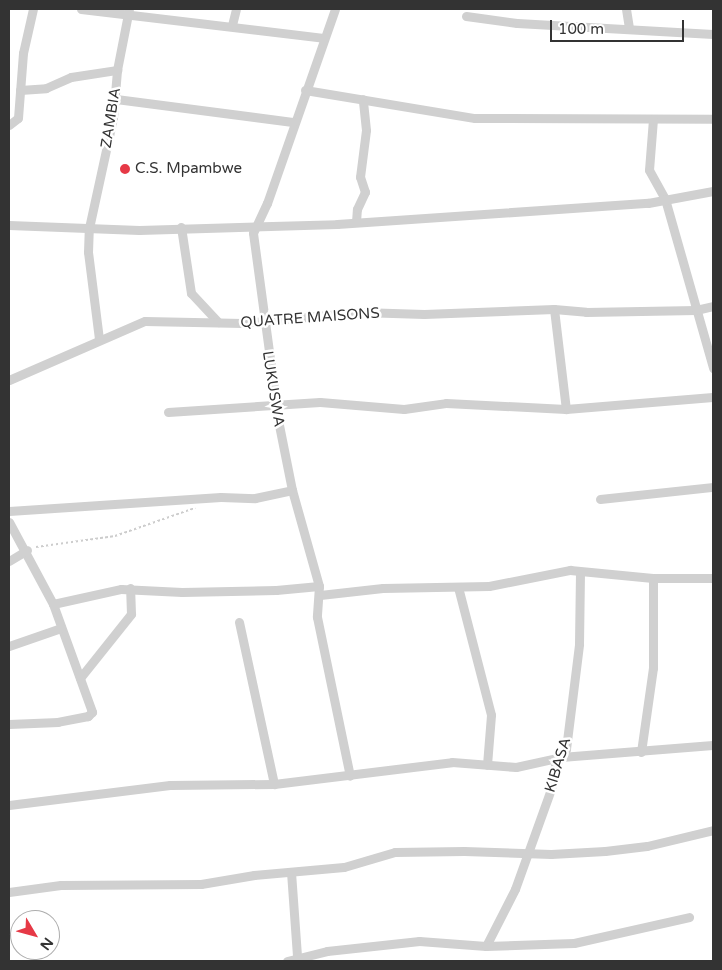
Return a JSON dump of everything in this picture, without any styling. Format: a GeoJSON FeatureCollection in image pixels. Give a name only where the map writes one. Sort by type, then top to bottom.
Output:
{"type":"FeatureCollection","features":[{"type":"Feature","properties":{"kind":"street"},"geometry":{"type":"LineString","coordinates":[[9,126],[18,121],[23,53],[33,9]]}},
{"type":"Feature","properties":{"kind":"street"},"geometry":{"type":"LineString","coordinates":[[81,9],[128,11],[323,38]]}},
{"type":"Feature","properties":{"kind":"street"},"geometry":{"type":"LineString","coordinates":[[232,24],[236,9]]}},
{"type":"Feature","properties":{"kind":"street"},"geometry":{"type":"LineString","coordinates":[[254,226],[264,210],[293,122],[335,9]]}},
{"type":"Feature","properties":{"kind":"street"},"geometry":{"type":"LineString","coordinates":[[626,9],[629,28]]}},
{"type":"Feature","properties":{"kind":"street","name":"ZAMBIA"},"geometry":{"type":"LineString","coordinates":[[99,339],[88,252],[89,228],[116,99],[117,70],[128,11]]}},
{"type":"Feature","properties":{"kind":"street"},"geometry":{"type":"LineString","coordinates":[[466,16],[517,23],[713,34]]}},
{"type":"Feature","properties":{"kind":"street"},"geometry":{"type":"LineString","coordinates":[[20,90],[46,88],[70,77],[117,70]]}},
{"type":"Feature","properties":{"kind":"street"},"geometry":{"type":"LineString","coordinates":[[305,90],[474,118],[713,119]]}},
{"type":"Feature","properties":{"kind":"street"},"geometry":{"type":"LineString","coordinates":[[116,99],[293,122]]}},
{"type":"Feature","properties":{"kind":"street"},"geometry":{"type":"LineString","coordinates":[[356,222],[357,209],[365,192],[360,177],[366,130],[363,99]]}},
{"type":"Feature","properties":{"kind":"street"},"geometry":{"type":"LineString","coordinates":[[653,119],[648,164],[665,199],[713,368]]}},
{"type":"Feature","properties":{"kind":"street"},"geometry":{"type":"LineString","coordinates":[[9,225],[89,228],[254,226],[356,222],[648,203],[713,191]]}},
{"type":"Feature","properties":{"kind":"street","name":"LUKUSWA"},"geometry":{"type":"LineString","coordinates":[[254,226],[262,320],[276,407],[292,490],[319,590],[317,616],[350,776]]}},
{"type":"Feature","properties":{"kind":"street"},"geometry":{"type":"LineString","coordinates":[[181,227],[191,293],[218,322]]}},
{"type":"Feature","properties":{"kind":"street","name":"QUATRE MAISONS"},"geometry":{"type":"LineString","coordinates":[[9,380],[99,339],[145,321],[218,322],[361,312],[424,314],[554,309],[586,312],[696,310],[713,306]]}},
{"type":"Feature","properties":{"kind":"street"},"geometry":{"type":"LineString","coordinates":[[554,309],[566,409]]}},
{"type":"Feature","properties":{"kind":"street"},"geometry":{"type":"LineString","coordinates":[[168,412],[329,403],[404,409],[469,403],[566,409],[713,398]]}},
{"type":"Feature","properties":{"kind":"street"},"geometry":{"type":"LineString","coordinates":[[600,500],[713,486]]}},
{"type":"Feature","properties":{"kind":"street"},"geometry":{"type":"LineString","coordinates":[[9,512],[255,498],[292,490]]}},
{"type":"Feature","properties":{"kind":"street"},"geometry":{"type":"LineString","coordinates":[[9,522],[27,550],[53,604],[92,709],[88,716],[43,724],[9,724]]}},
{"type":"Feature","properties":{"kind":"street"},"geometry":{"type":"LineString","coordinates":[[9,561],[27,550]]}},
{"type":"Feature","properties":{"kind":"street"},"geometry":{"type":"LineString","coordinates":[[53,604],[110,590],[130,588],[182,592],[458,587],[502,584],[570,570],[653,578],[713,578]]}},
{"type":"Feature","properties":{"kind":"street","name":"KIBASA"},"geometry":{"type":"LineString","coordinates":[[486,946],[515,890],[551,789],[555,766],[566,749],[576,676],[580,572]]}},
{"type":"Feature","properties":{"kind":"street"},"geometry":{"type":"LineString","coordinates":[[641,752],[652,668],[653,578]]}},
{"type":"Feature","properties":{"kind":"street"},"geometry":{"type":"LineString","coordinates":[[458,587],[491,715],[487,765]]}},
{"type":"Feature","properties":{"kind":"street"},"geometry":{"type":"LineString","coordinates":[[80,678],[131,614],[130,588]]}},
{"type":"Feature","properties":{"kind":"street"},"geometry":{"type":"LineString","coordinates":[[239,622],[274,784]]}},
{"type":"Feature","properties":{"kind":"street"},"geometry":{"type":"LineString","coordinates":[[9,646],[61,628]]}},
{"type":"Feature","properties":{"kind":"street"},"geometry":{"type":"LineString","coordinates":[[9,805],[170,785],[274,784],[452,762],[516,767],[561,756],[641,752],[713,745]]}},
{"type":"Feature","properties":{"kind":"street"},"geometry":{"type":"LineString","coordinates":[[9,892],[60,885],[120,883],[185,886],[344,867],[395,852],[528,854],[629,848],[713,830]]}},
{"type":"Feature","properties":{"kind":"street"},"geometry":{"type":"LineString","coordinates":[[291,872],[297,956]]}},
{"type":"Feature","properties":{"kind":"street"},"geometry":{"type":"LineString","coordinates":[[287,961],[297,956],[418,941],[486,946],[596,940],[689,917]]}},
{"type":"Feature","properties":{"kind":"path"},"geometry":{"type":"LineString","coordinates":[[27,550],[145,528],[213,499]]}},
{"type":"Feature","properties":{"kind":"place","name":"C.S. Mpambwe"},"geometry":{"type":"Point","coordinates":[125,169]}}]}
